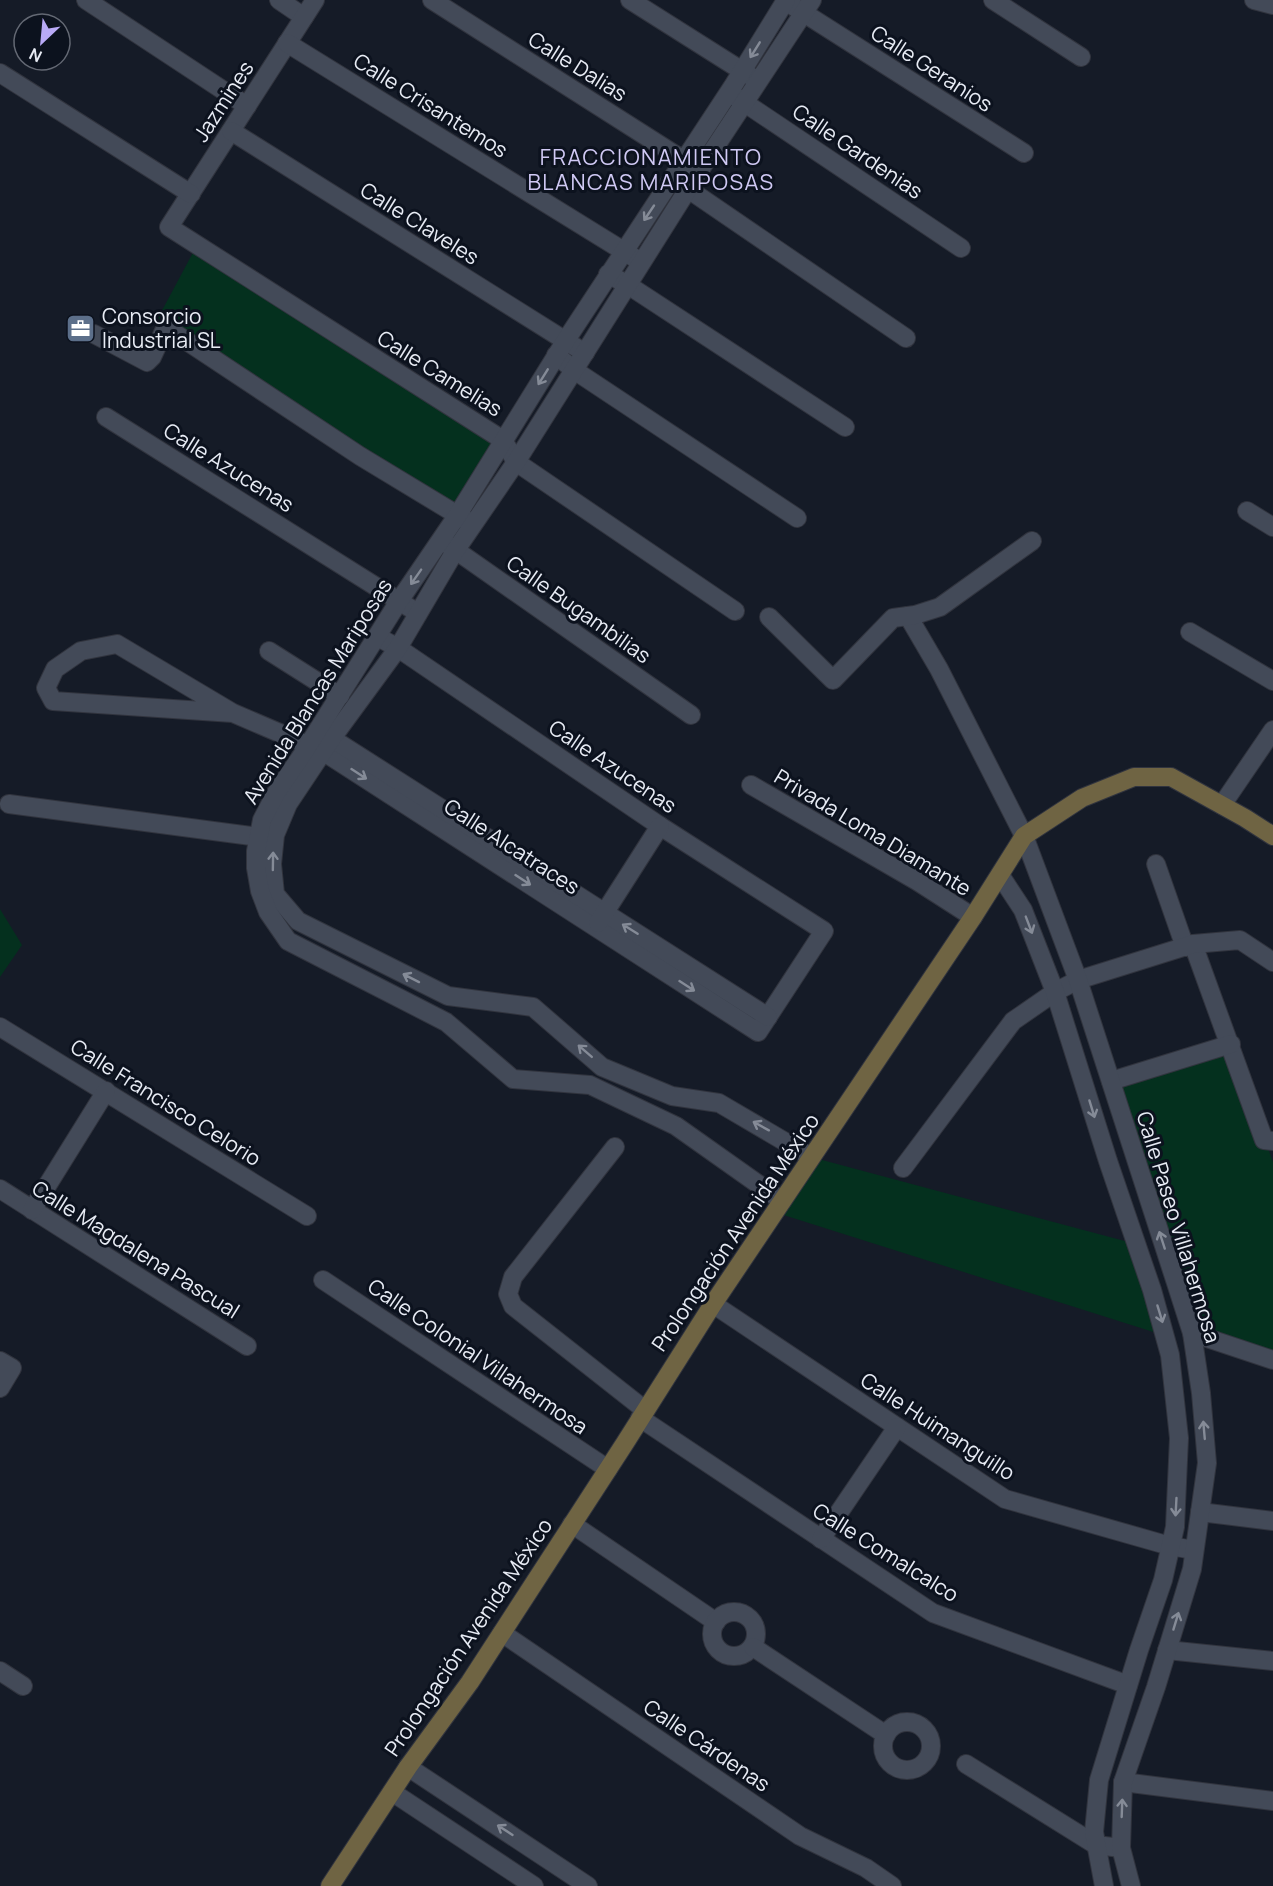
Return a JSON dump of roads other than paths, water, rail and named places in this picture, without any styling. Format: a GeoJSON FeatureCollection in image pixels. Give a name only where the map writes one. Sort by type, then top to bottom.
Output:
{"type":"FeatureCollection","features":[{"type":"Feature","properties":{"kind":"main road","name":"Prolongación Avenida México"},"geometry":{"type":"LineString","coordinates":[[330,1886],[408,1767],[470,1682],[712,1304],[973,917],[1024,836],[1082,798],[1134,777],[1171,777],[1273,836]]}},
{"type":"Feature","properties":{"kind":"street"},"geometry":{"type":"LineString","coordinates":[[86,0],[247,106]]}},
{"type":"Feature","properties":{"kind":"street"},"geometry":{"type":"LineString","coordinates":[[279,0],[304,17]]}},
{"type":"Feature","properties":{"kind":"street","name":"Jazmines"},"geometry":{"type":"LineString","coordinates":[[169,227],[315,0]]}},
{"type":"Feature","properties":{"kind":"street","name":"Calle Dalias"},"geometry":{"type":"LineString","coordinates":[[432,0],[700,170]]}},
{"type":"Feature","properties":{"kind":"street"},"geometry":{"type":"LineString","coordinates":[[630,0],[759,81]]}},
{"type":"Feature","properties":{"kind":"street"},"geometry":{"type":"LineString","coordinates":[[993,0],[1081,57]]}},
{"type":"Feature","properties":{"kind":"street"},"geometry":{"type":"LineString","coordinates":[[1254,0],[1273,5]]}},
{"type":"Feature","properties":{"kind":"street","name":"Avenida Blancas Mariposas"},"geometry":{"type":"LineString","coordinates":[[786,1],[503,440],[465,520],[448,546],[399,601],[340,696],[321,741],[288,804],[275,835],[272,864],[275,894],[298,921],[448,996],[533,1007],[602,1066],[672,1096],[720,1103],[812,1156]]}},
{"type":"Feature","properties":{"kind":"street","name":"Calle Geranios"},"geometry":{"type":"LineString","coordinates":[[786,1],[808,6],[1024,153]]}},
{"type":"Feature","properties":{"kind":"street","name":"Avenida Blancas Mariposas"},"geometry":{"type":"LineString","coordinates":[[465,520],[516,462],[700,170],[808,6]]}},
{"type":"Feature","properties":{"kind":"street","name":"Calle Crisantemos"},"geometry":{"type":"LineString","coordinates":[[287,43],[642,262]]}},
{"type":"Feature","properties":{"kind":"street"},"geometry":{"type":"LineString","coordinates":[[0,73],[190,194]]}},
{"type":"Feature","properties":{"kind":"street","name":"Calle Gardenias"},"geometry":{"type":"LineString","coordinates":[[729,92],[962,248]]}},
{"type":"Feature","properties":{"kind":"street","name":"Calle Claveles"},"geometry":{"type":"LineString","coordinates":[[231,131],[561,347],[585,353]]}},
{"type":"Feature","properties":{"kind":"street"},"geometry":{"type":"LineString","coordinates":[[672,178],[906,338]]}},
{"type":"Feature","properties":{"kind":"street","name":"Calle Camelias"},"geometry":{"type":"LineString","coordinates":[[169,227],[503,440],[516,462],[735,611]]}},
{"type":"Feature","properties":{"kind":"street"},"geometry":{"type":"LineString","coordinates":[[608,274],[844,427]]}},
{"type":"Feature","properties":{"kind":"street"},"geometry":{"type":"LineString","coordinates":[[94,334],[147,362],[152,357],[164,331],[170,330],[360,456],[465,520]]}},
{"type":"Feature","properties":{"kind":"street","name":"Calle Claveles"},"geometry":{"type":"LineString","coordinates":[[561,347],[574,370],[797,518]]}},
{"type":"Feature","properties":{"kind":"street","name":"Calle Azucenas"},"geometry":{"type":"LineString","coordinates":[[106,417],[418,613]]}},
{"type":"Feature","properties":{"kind":"street"},"geometry":{"type":"LineString","coordinates":[[1247,511],[1273,527]]}},
{"type":"Feature","properties":{"kind":"street"},"geometry":{"type":"LineString","coordinates":[[770,617],[832,680],[893,618],[940,607],[1032,541]]}},
{"type":"Feature","properties":{"kind":"street","name":"Avenida Blancas Mariposas"},"geometry":{"type":"LineString","coordinates":[[448,546],[418,613],[398,648],[276,793],[262,820],[256,868],[260,891],[268,912],[288,941],[446,1022],[513,1079],[590,1085],[676,1126],[782,1201]]}},
{"type":"Feature","properties":{"kind":"street","name":"Calle Bugambilias"},"geometry":{"type":"LineString","coordinates":[[448,546],[691,715]]}},
{"type":"Feature","properties":{"kind":"street","name":"Calle Paseo Villahermosa"},"geometry":{"type":"LineString","coordinates":[[908,616],[939,669],[1024,836],[1078,980],[1192,1334],[1201,1393],[1207,1463],[1192,1569],[1123,1782],[1121,1848],[1131,1886]]}},
{"type":"Feature","properties":{"kind":"street"},"geometry":{"type":"LineString","coordinates":[[1190,633],[1273,681]]}},
{"type":"Feature","properties":{"kind":"street","name":"Calle Azucenas"},"geometry":{"type":"LineString","coordinates":[[378,637],[398,648],[660,826],[824,931],[763,1024]]}},
{"type":"Feature","properties":{"kind":"street","name":"Calle Alcatraces"},"geometry":{"type":"LineString","coordinates":[[233,713],[53,701],[46,688],[55,669],[81,651],[117,644],[233,713],[321,741],[763,1024]]}},
{"type":"Feature","properties":{"kind":"street"},"geometry":{"type":"LineString","coordinates":[[269,651],[340,696]]}},
{"type":"Feature","properties":{"kind":"street"},"geometry":{"type":"LineString","coordinates":[[1222,805],[1273,730]]}},
{"type":"Feature","properties":{"kind":"street","name":"Privada Loma Diamante"},"geometry":{"type":"LineString","coordinates":[[751,785],[917,881],[973,917]]}},
{"type":"Feature","properties":{"kind":"street"},"geometry":{"type":"LineString","coordinates":[[9,804],[259,837]]}},
{"type":"Feature","properties":{"kind":"street"},"geometry":{"type":"LineString","coordinates":[[600,920],[660,826]]}},
{"type":"Feature","properties":{"kind":"street"},"geometry":{"type":"LineString","coordinates":[[1156,864],[1269,1140]]}},
{"type":"Feature","properties":{"kind":"street","name":"Calle Paseo Villahermosa"},"geometry":{"type":"LineString","coordinates":[[1000,875],[1023,910],[1055,992],[1108,1161],[1152,1290],[1170,1355],[1179,1438],[1175,1527],[1163,1580],[1099,1780],[1094,1832],[1104,1886]]}},
{"type":"Feature","properties":{"kind":"street"},"geometry":{"type":"LineString","coordinates":[[903,1168],[1013,1022],[1055,992],[1078,980],[1189,945],[1240,940],[1273,962]]}},
{"type":"Feature","properties":{"kind":"street","name":"Calle Francisco Celorio"},"geometry":{"type":"LineString","coordinates":[[0,1027],[307,1216]]}},
{"type":"Feature","properties":{"kind":"street"},"geometry":{"type":"LineString","coordinates":[[1111,1081],[1230,1044]]}},
{"type":"Feature","properties":{"kind":"street"},"geometry":{"type":"LineString","coordinates":[[32,1210],[106,1091]]}},
{"type":"Feature","properties":{"kind":"street","name":"Calle Comalcalco"},"geometry":{"type":"LineString","coordinates":[[615,1147],[513,1277],[508,1294],[513,1306],[643,1414],[821,1539],[933,1613],[1128,1685]]}},
{"type":"Feature","properties":{"kind":"street","name":"Calle Magdalena Pascual"},"geometry":{"type":"LineString","coordinates":[[0,1189],[247,1346]]}},
{"type":"Feature","properties":{"kind":"street","name":"Calle Colonial Villahermosa"},"geometry":{"type":"LineString","coordinates":[[323,1280],[608,1469]]}},
{"type":"Feature","properties":{"kind":"street"},"geometry":{"type":"LineString","coordinates":[[1152,1290],[1176,1283]]}},
{"type":"Feature","properties":{"kind":"street","name":"Calle Huimanguillo"},"geometry":{"type":"LineString","coordinates":[[712,1304],[1005,1499],[1170,1546],[1194,1550]]}},
{"type":"Feature","properties":{"kind":"street"},"geometry":{"type":"LineString","coordinates":[[1192,1334],[1273,1360]]}},
{"type":"Feature","properties":{"kind":"street"},"geometry":{"type":"LineString","coordinates":[[0,1361],[12,1368],[0,1388]]}},
{"type":"Feature","properties":{"kind":"street"},"geometry":{"type":"LineString","coordinates":[[821,1539],[897,1427]]}},
{"type":"Feature","properties":{"kind":"street"},"geometry":{"type":"LineString","coordinates":[[1200,1512],[1273,1521]]}},
{"type":"Feature","properties":{"kind":"street"},"geometry":{"type":"LineString","coordinates":[[572,1524],[716,1622]]}},
{"type":"Feature","properties":{"kind":"street"},"geometry":{"type":"LineString","coordinates":[[733,1612],[742,1613],[751,1619],[756,1628],[757,1638],[753,1647],[746,1654],[736,1657],[718,1650],[713,1641],[712,1631],[716,1622],[723,1615],[733,1612]]}},
{"type":"Feature","properties":{"kind":"street","name":"Calle Cárdenas"},"geometry":{"type":"LineString","coordinates":[[502,1633],[800,1836],[866,1868],[892,1886]]}},
{"type":"Feature","properties":{"kind":"street"},"geometry":{"type":"LineString","coordinates":[[753,1647],[886,1735]]}},
{"type":"Feature","properties":{"kind":"street"},"geometry":{"type":"LineString","coordinates":[[1167,1650],[1273,1661]]}},
{"type":"Feature","properties":{"kind":"street"},"geometry":{"type":"LineString","coordinates":[[0,1671],[22,1686]]}},
{"type":"Feature","properties":{"kind":"street"},"geometry":{"type":"LineString","coordinates":[[966,1764],[1096,1845],[1121,1848]]}},
{"type":"Feature","properties":{"kind":"street"},"geometry":{"type":"LineString","coordinates":[[408,1767],[586,1885]]}},
{"type":"Feature","properties":{"kind":"street"},"geometry":{"type":"LineString","coordinates":[[1123,1782],[1273,1801]]}},
{"type":"Feature","properties":{"kind":"street"},"geometry":{"type":"LineString","coordinates":[[392,1792],[534,1886]]}},
{"type":"Feature","properties":{"kind":"street"},"geometry":{"type":"LineString","coordinates":[[516,1874],[534,1849]]}},
{"type":"Feature","properties":{"kind":"place","name":"Consorcio Industrial SL"},"geometry":{"type":"Point","coordinates":[81,328]}},
{"type":"Feature","properties":{"kind":"district","name":"FRACCIONAMIENTO BLANCAS MARIPOSAS"},"geometry":{"type":"Point","coordinates":[651,170]}}]}
